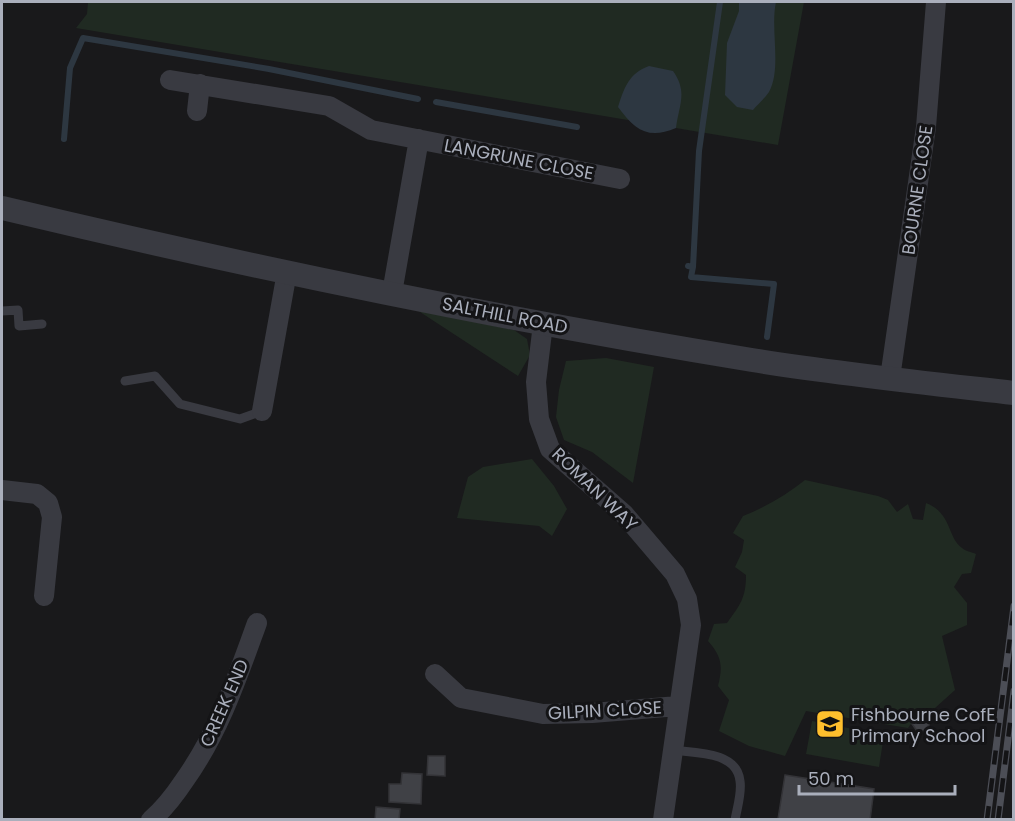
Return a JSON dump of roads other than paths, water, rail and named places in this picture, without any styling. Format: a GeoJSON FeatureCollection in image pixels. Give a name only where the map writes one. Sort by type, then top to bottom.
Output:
{"type":"FeatureCollection","features":[{"type":"Feature","properties":{"kind":"street","name":"BOURNE CLOSE"},"geometry":{"type":"LineString","coordinates":[[890,378],[926,127],[936,2]]}},
{"type":"Feature","properties":{"kind":"street","name":"LANGRUNE CLOSE"},"geometry":{"type":"LineString","coordinates":[[170,80],[329,106],[370,130],[620,179]]}},
{"type":"Feature","properties":{"kind":"street"},"geometry":{"type":"LineString","coordinates":[[197,111],[200,84]]}},
{"type":"Feature","properties":{"kind":"street","name":"LANGRUNE CLOSE"},"geometry":{"type":"LineString","coordinates":[[392,293],[419,139]]}},
{"type":"Feature","properties":{"kind":"street","name":"SALTHILL ROAD"},"geometry":{"type":"LineString","coordinates":[[2,208],[287,272],[543,324],[754,360],[1014,393]]}},
{"type":"Feature","properties":{"kind":"street"},"geometry":{"type":"LineString","coordinates":[[262,411],[287,272]]}},
{"type":"Feature","properties":{"kind":"street","name":"ROMAN WAY"},"geometry":{"type":"LineString","coordinates":[[543,324],[536,382],[539,419],[550,449],[624,514],[675,574],[687,599],[691,624],[663,819]]}},
{"type":"Feature","properties":{"kind":"street"},"geometry":{"type":"LineString","coordinates":[[2,490],[37,494],[48,503],[52,517],[44,596]]}},
{"type":"Feature","properties":{"kind":"street","name":"CREEK END"},"geometry":{"type":"LineString","coordinates":[[163,816],[195,766],[222,717],[257,623]]}},
{"type":"Feature","properties":{"kind":"street","name":"GILPIN CLOSE"},"geometry":{"type":"LineString","coordinates":[[435,674],[461,698],[543,714],[592,713],[678,706]]}},
{"type":"Feature","properties":{"kind":"lane"},"geometry":{"type":"LineString","coordinates":[[2,311],[18,310],[19,326],[42,324]]}},
{"type":"Feature","properties":{"kind":"lane"},"geometry":{"type":"LineString","coordinates":[[126,381],[155,376],[180,404],[240,419],[262,411]]}},
{"type":"Feature","properties":{"kind":"lane"},"geometry":{"type":"LineString","coordinates":[[672,750],[716,756],[733,763],[739,772],[741,784],[735,819]]}},
{"type":"Feature","properties":{"kind":"waterway"},"geometry":{"type":"LineString","coordinates":[[688,266],[693,267],[699,151],[720,2]]}},
{"type":"Feature","properties":{"kind":"waterway"},"geometry":{"type":"LineString","coordinates":[[64,139],[70,68],[83,38],[269,69],[418,99]]}},
{"type":"Feature","properties":{"kind":"waterway"},"geometry":{"type":"LineString","coordinates":[[436,102],[577,127]]}},
{"type":"Feature","properties":{"kind":"waterway"},"geometry":{"type":"LineString","coordinates":[[693,267],[691,277],[774,284],[767,337]]}},
{"type":"Feature","properties":{"kind":"railway"},"geometry":{"type":"LineString","coordinates":[[987,820],[1014,606]]}},
{"type":"Feature","properties":{"kind":"railway"},"geometry":{"type":"LineString","coordinates":[[998,820],[1014,691]]}},
{"type":"Feature","properties":{"kind":"place","name":"Fishbourne CofE Primary School"},"geometry":{"type":"Point","coordinates":[830,724]}}]}
